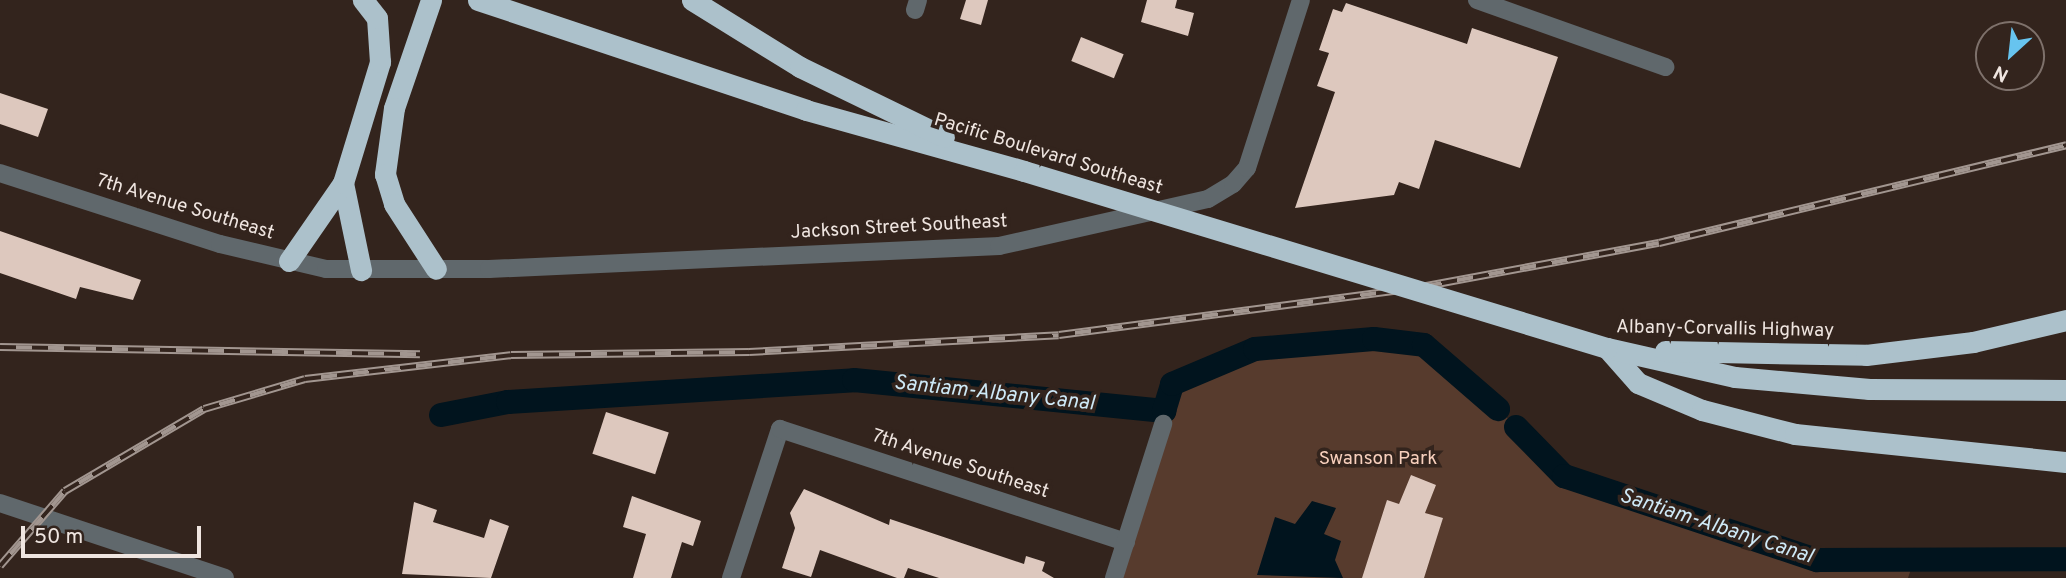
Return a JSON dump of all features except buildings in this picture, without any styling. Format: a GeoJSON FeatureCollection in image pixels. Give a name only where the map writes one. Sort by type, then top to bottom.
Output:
{"type":"FeatureCollection","features":[{"type":"Feature","properties":{"kind":"highway"},"geometry":{"type":"LineString","coordinates":[[289,261],[343,183],[380,62],[377,18],[363,0]]}},
{"type":"Feature","properties":{"kind":"highway"},"geometry":{"type":"LineString","coordinates":[[431,0],[394,108],[385,174],[394,204],[436,270]]}},
{"type":"Feature","properties":{"kind":"highway","name":"Pacific Boulevard Southeast"},"geometry":{"type":"LineString","coordinates":[[478,0],[806,110],[986,158],[1607,348]]}},
{"type":"Feature","properties":{"kind":"highway"},"geometry":{"type":"LineString","coordinates":[[692,0],[800,66],[986,158]]}},
{"type":"Feature","properties":{"kind":"highway"},"geometry":{"type":"LineString","coordinates":[[343,183],[361,270]]}},
{"type":"Feature","properties":{"kind":"highway","name":"Albany-Corvallis Highway"},"geometry":{"type":"LineString","coordinates":[[1607,348],[1866,355],[1973,342],[2066,320]]}},
{"type":"Feature","properties":{"kind":"highway"},"geometry":{"type":"LineString","coordinates":[[1607,348],[1735,377],[1856,388],[2066,390]]}},
{"type":"Feature","properties":{"kind":"highway","name":"Albany-Corvallis Highway"},"geometry":{"type":"LineString","coordinates":[[1607,348],[1638,383],[1702,410],[1795,434],[2066,462]]}},
{"type":"Feature","properties":{"kind":"street","name":"Jackson Street Southeast"},"geometry":{"type":"LineString","coordinates":[[361,270],[436,270],[999,246],[1208,199],[1247,168],[1301,0]]}},
{"type":"Feature","properties":{"kind":"street"},"geometry":{"type":"LineString","coordinates":[[1477,0],[1665,67]]}},
{"type":"Feature","properties":{"kind":"street","name":"7th Avenue Southeast"},"geometry":{"type":"LineString","coordinates":[[0,173],[289,261],[361,270]]}},
{"type":"Feature","properties":{"kind":"street"},"geometry":{"type":"LineString","coordinates":[[1114,578],[1163,424]]}},
{"type":"Feature","properties":{"kind":"street","name":"7th Avenue Southeast"},"geometry":{"type":"LineString","coordinates":[[731,578],[780,429],[1126,542]]}},
{"type":"Feature","properties":{"kind":"street"},"geometry":{"type":"LineString","coordinates":[[0,503],[225,578]]}},
{"type":"Feature","properties":{"kind":"green space","name":"Swanson Park"},"geometry":{"type":"Polygon","coordinates":[[[1374,339],[1424,345],[1473,383],[1564,476],[1817,560],[1913,563],[1908,578],[1111,578],[1172,384],[1255,349],[1374,339]]]}},
{"type":"Feature","properties":{"kind":"water"},"geometry":{"type":"Polygon","coordinates":[[[1312,501],[1336,508],[1324,534],[1341,541],[1335,560],[1343,578],[1257,575],[1275,517],[1295,524],[1312,501]]]}},
{"type":"Feature","properties":{"kind":"waterway","name":"Santiam-Albany Canal"},"geometry":{"type":"LineString","coordinates":[[441,415],[508,402],[854,380],[1164,411],[1172,384],[1255,349],[1374,339],[1424,345],[1498,409]]}},
{"type":"Feature","properties":{"kind":"waterway","name":"Santiam-Albany Canal"},"geometry":{"type":"LineString","coordinates":[[1516,427],[1564,476],[1817,560],[2066,559]]}},
{"type":"Feature","properties":{"kind":"railway"},"geometry":{"type":"LineString","coordinates":[[0,566],[65,491],[204,409],[305,379],[511,355],[749,352],[1059,335],[1410,289],[1659,243],[2066,145]]}},
{"type":"Feature","properties":{"kind":"railway"},"geometry":{"type":"LineString","coordinates":[[0,347],[420,354]]}}]}
